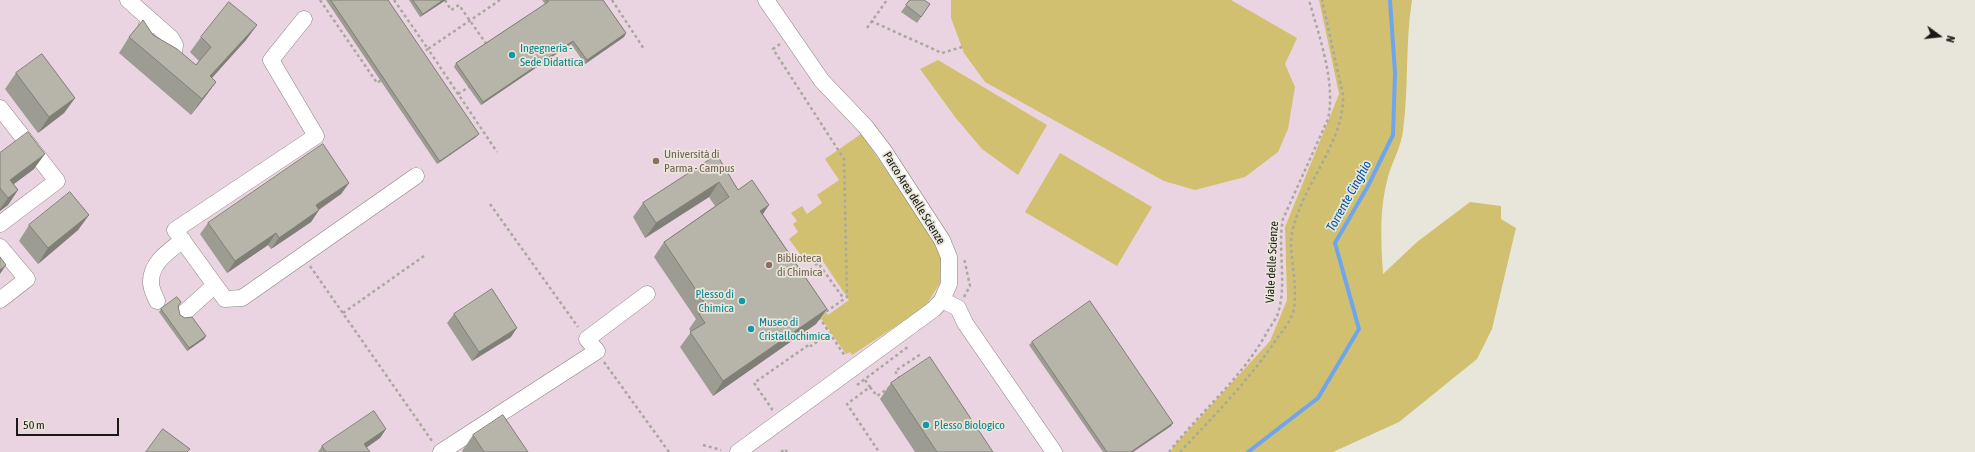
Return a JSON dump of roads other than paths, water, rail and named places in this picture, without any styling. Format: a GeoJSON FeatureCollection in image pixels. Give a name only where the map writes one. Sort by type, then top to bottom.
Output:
{"type":"FeatureCollection","features":[{"type":"Feature","properties":{"kind":"street"},"geometry":{"type":"LineString","coordinates":[[128,0],[149,19]]}},
{"type":"Feature","properties":{"kind":"street","name":"Parco Area delle Scienze"},"geometry":{"type":"LineString","coordinates":[[732,448],[855,366],[934,309],[942,300],[949,284],[949,257],[942,240],[865,126],[822,81],[766,0]]}},
{"type":"Feature","properties":{"kind":"street"},"geometry":{"type":"LineString","coordinates":[[304,19],[271,60],[316,136],[175,230],[225,299],[242,298],[416,176]]}},
{"type":"Feature","properties":{"kind":"street"},"geometry":{"type":"LineString","coordinates":[[0,108],[57,181],[0,224]]}},
{"type":"Feature","properties":{"kind":"street"},"geometry":{"type":"LineString","coordinates":[[157,301],[151,285],[152,274],[162,256],[183,240]]}},
{"type":"Feature","properties":{"kind":"street"},"geometry":{"type":"LineString","coordinates":[[0,247],[27,279],[0,300]]}},
{"type":"Feature","properties":{"kind":"street"},"geometry":{"type":"LineString","coordinates":[[185,312],[215,285]]}},
{"type":"Feature","properties":{"kind":"street"},"geometry":{"type":"LineString","coordinates":[[441,452],[597,351],[586,339],[647,294]]}},
{"type":"Feature","properties":{"kind":"street"},"geometry":{"type":"LineString","coordinates":[[942,300],[958,308],[964,323],[1054,452]]}},
{"type":"Feature","properties":{"kind":"waterway","name":"Torrente Cinghio"},"geometry":{"type":"LineString","coordinates":[[1248,452],[1318,398],[1359,329],[1335,243],[1368,186],[1393,135],[1395,73],[1390,0]]}},
{"type":"Feature","properties":{"kind":"place","name":"Ingegneria - Sede Didattica"},"geometry":{"type":"Point","coordinates":[512,55]}},
{"type":"Feature","properties":{"kind":"place","name":"Università di Parma - Campus"},"geometry":{"type":"Point","coordinates":[656,161]}},
{"type":"Feature","properties":{"kind":"place","name":"Biblioteca di Chimica"},"geometry":{"type":"Point","coordinates":[769,265]}},
{"type":"Feature","properties":{"kind":"place","name":"Plesso di Chimica"},"geometry":{"type":"Point","coordinates":[742,301]}},
{"type":"Feature","properties":{"kind":"place","name":"Museo di Cristallochimica"},"geometry":{"type":"Point","coordinates":[751,329]}},
{"type":"Feature","properties":{"kind":"place","name":"Plesso Biologico"},"geometry":{"type":"Point","coordinates":[926,425]}}]}
